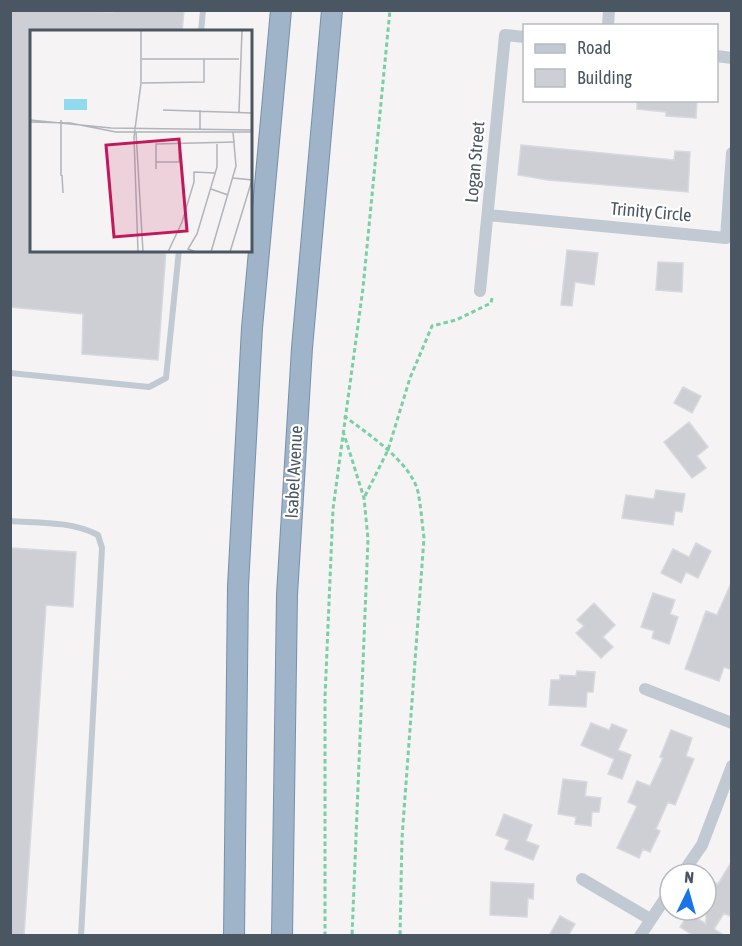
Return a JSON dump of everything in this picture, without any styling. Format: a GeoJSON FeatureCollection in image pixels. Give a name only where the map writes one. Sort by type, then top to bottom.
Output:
{"type":"FeatureCollection","features":[{"type":"Feature","properties":{"kind":"highway"},"geometry":{"type":"LineString","coordinates":[[234,936],[239,563],[252,327],[281,10]]}},
{"type":"Feature","properties":{"kind":"highway","name":"Isabel Avenue"},"geometry":{"type":"LineString","coordinates":[[282,936],[287,595],[302,348],[332,10]]}},
{"type":"Feature","properties":{"kind":"street","name":"Logan Street"},"geometry":{"type":"LineString","coordinates":[[480,291],[505,35],[523,37]]}},
{"type":"Feature","properties":{"kind":"street","name":"Trinity Circle"},"geometry":{"type":"LineString","coordinates":[[488,215],[726,238],[732,153]]}},
{"type":"Feature","properties":{"kind":"street"},"geometry":{"type":"LineString","coordinates":[[645,689],[732,723]]}},
{"type":"Feature","properties":{"kind":"street"},"geometry":{"type":"LineString","coordinates":[[690,862],[702,845],[732,766]]}},
{"type":"Feature","properties":{"kind":"street"},"geometry":{"type":"LineString","coordinates":[[582,879],[650,919]]}},
{"type":"Feature","properties":{"kind":"street"},"geometry":{"type":"LineString","coordinates":[[640,936],[658,908]]}},
{"type":"Feature","properties":{"kind":"lane"},"geometry":{"type":"LineString","coordinates":[[201,30],[204,10]]}},
{"type":"Feature","properties":{"kind":"lane"},"geometry":{"type":"LineString","coordinates":[[10,373],[148,387],[166,378],[179,252]]}},
{"type":"Feature","properties":{"kind":"lane"},"geometry":{"type":"LineString","coordinates":[[10,521],[67,525],[88,530],[98,535],[102,548],[81,936]]}},
{"type":"Feature","properties":{"kind":"path"},"geometry":{"type":"LineString","coordinates":[[325,936],[325,697],[333,509],[363,288],[390,10]]}},
{"type":"Feature","properties":{"kind":"path"},"geometry":{"type":"LineString","coordinates":[[364,498],[388,450],[410,378],[432,326],[456,320],[491,301]]}},
{"type":"Feature","properties":{"kind":"path"},"geometry":{"type":"LineString","coordinates":[[344,416],[388,450],[404,467],[417,489],[424,538],[402,838],[400,936]]}},
{"type":"Feature","properties":{"kind":"path"},"geometry":{"type":"LineString","coordinates":[[343,430],[364,498],[368,539],[352,936]]}},
{"type":"Feature","properties":{"kind":"building"},"geometry":{"type":"Polygon","coordinates":[[[10,10],[113,12],[113,10],[184,10],[182,30],[30,30],[30,252],[166,252],[158,360],[82,354],[83,314],[10,307],[10,10]]]}},
{"type":"Feature","properties":{"kind":"building"},"geometry":{"type":"Polygon","coordinates":[[[637,102],[697,102],[696,118],[666,116],[666,112],[637,109],[637,102]]]}},
{"type":"Feature","properties":{"kind":"building"},"geometry":{"type":"Polygon","coordinates":[[[521,145],[674,160],[675,151],[690,152],[688,192],[548,180],[518,175],[521,145]]]}},
{"type":"Feature","properties":{"kind":"building"},"geometry":{"type":"Polygon","coordinates":[[[567,250],[598,253],[594,285],[575,282],[572,306],[561,305],[567,250]]]}},
{"type":"Feature","properties":{"kind":"building"},"geometry":{"type":"Polygon","coordinates":[[[658,262],[683,263],[682,292],[656,290],[658,262]]]}},
{"type":"Feature","properties":{"kind":"building"},"geometry":{"type":"Polygon","coordinates":[[[683,387],[701,396],[692,413],[674,403],[683,387]]]}},
{"type":"Feature","properties":{"kind":"building"},"geometry":{"type":"Polygon","coordinates":[[[689,422],[708,447],[697,456],[706,468],[692,478],[664,442],[689,422]]]}},
{"type":"Feature","properties":{"kind":"building"},"geometry":{"type":"Polygon","coordinates":[[[656,490],[685,494],[682,512],[675,511],[673,525],[622,518],[626,495],[654,499],[656,490]]]}},
{"type":"Feature","properties":{"kind":"building"},"geometry":{"type":"Polygon","coordinates":[[[696,543],[711,551],[698,578],[686,572],[681,583],[661,573],[673,549],[689,557],[696,543]]]}},
{"type":"Feature","properties":{"kind":"building"},"geometry":{"type":"Polygon","coordinates":[[[10,548],[76,552],[73,607],[46,605],[24,936],[10,936],[10,548]]]}},
{"type":"Feature","properties":{"kind":"building"},"geometry":{"type":"Polygon","coordinates":[[[732,581],[732,670],[724,667],[719,681],[685,669],[706,611],[717,615],[732,581]]]}},
{"type":"Feature","properties":{"kind":"building"},"geometry":{"type":"Polygon","coordinates":[[[653,593],[675,600],[670,614],[678,617],[669,644],[652,638],[654,631],[641,627],[653,593]]]}},
{"type":"Feature","properties":{"kind":"building"},"geometry":{"type":"Polygon","coordinates":[[[594,603],[615,625],[603,637],[613,647],[601,658],[576,633],[584,626],[577,620],[594,603]]]}},
{"type":"Feature","properties":{"kind":"building"},"geometry":{"type":"Polygon","coordinates":[[[577,671],[595,672],[593,692],[587,692],[586,707],[549,705],[551,680],[560,680],[560,675],[576,676],[577,671]]]}},
{"type":"Feature","properties":{"kind":"building"},"geometry":{"type":"Polygon","coordinates":[[[591,723],[609,730],[612,724],[627,730],[618,750],[631,755],[622,779],[608,774],[614,759],[581,745],[591,723]]]}},
{"type":"Feature","properties":{"kind":"building"},"geometry":{"type":"Polygon","coordinates":[[[671,730],[692,738],[686,756],[694,759],[675,805],[668,802],[656,829],[660,831],[650,852],[643,849],[639,858],[617,848],[637,806],[628,802],[637,781],[650,786],[663,758],[660,757],[671,730]]]}},
{"type":"Feature","properties":{"kind":"building"},"geometry":{"type":"Polygon","coordinates":[[[563,779],[587,782],[585,796],[601,798],[599,812],[592,812],[591,826],[575,824],[576,817],[558,814],[563,779]]]}},
{"type":"Feature","properties":{"kind":"building"},"geometry":{"type":"Polygon","coordinates":[[[504,814],[532,825],[526,841],[539,846],[533,860],[505,849],[509,840],[496,835],[504,814]]]}},
{"type":"Feature","properties":{"kind":"building"},"geometry":{"type":"Polygon","coordinates":[[[732,861],[732,917],[724,913],[714,929],[725,936],[694,936],[680,927],[683,922],[706,924],[706,922],[718,922],[718,884],[732,861]]]}},
{"type":"Feature","properties":{"kind":"building"},"geometry":{"type":"Polygon","coordinates":[[[491,882],[534,884],[533,899],[528,898],[527,917],[490,915],[491,882]]]}},
{"type":"Feature","properties":{"kind":"building"},"geometry":{"type":"Polygon","coordinates":[[[560,916],[575,924],[568,936],[549,936],[560,916]]]}}]}
